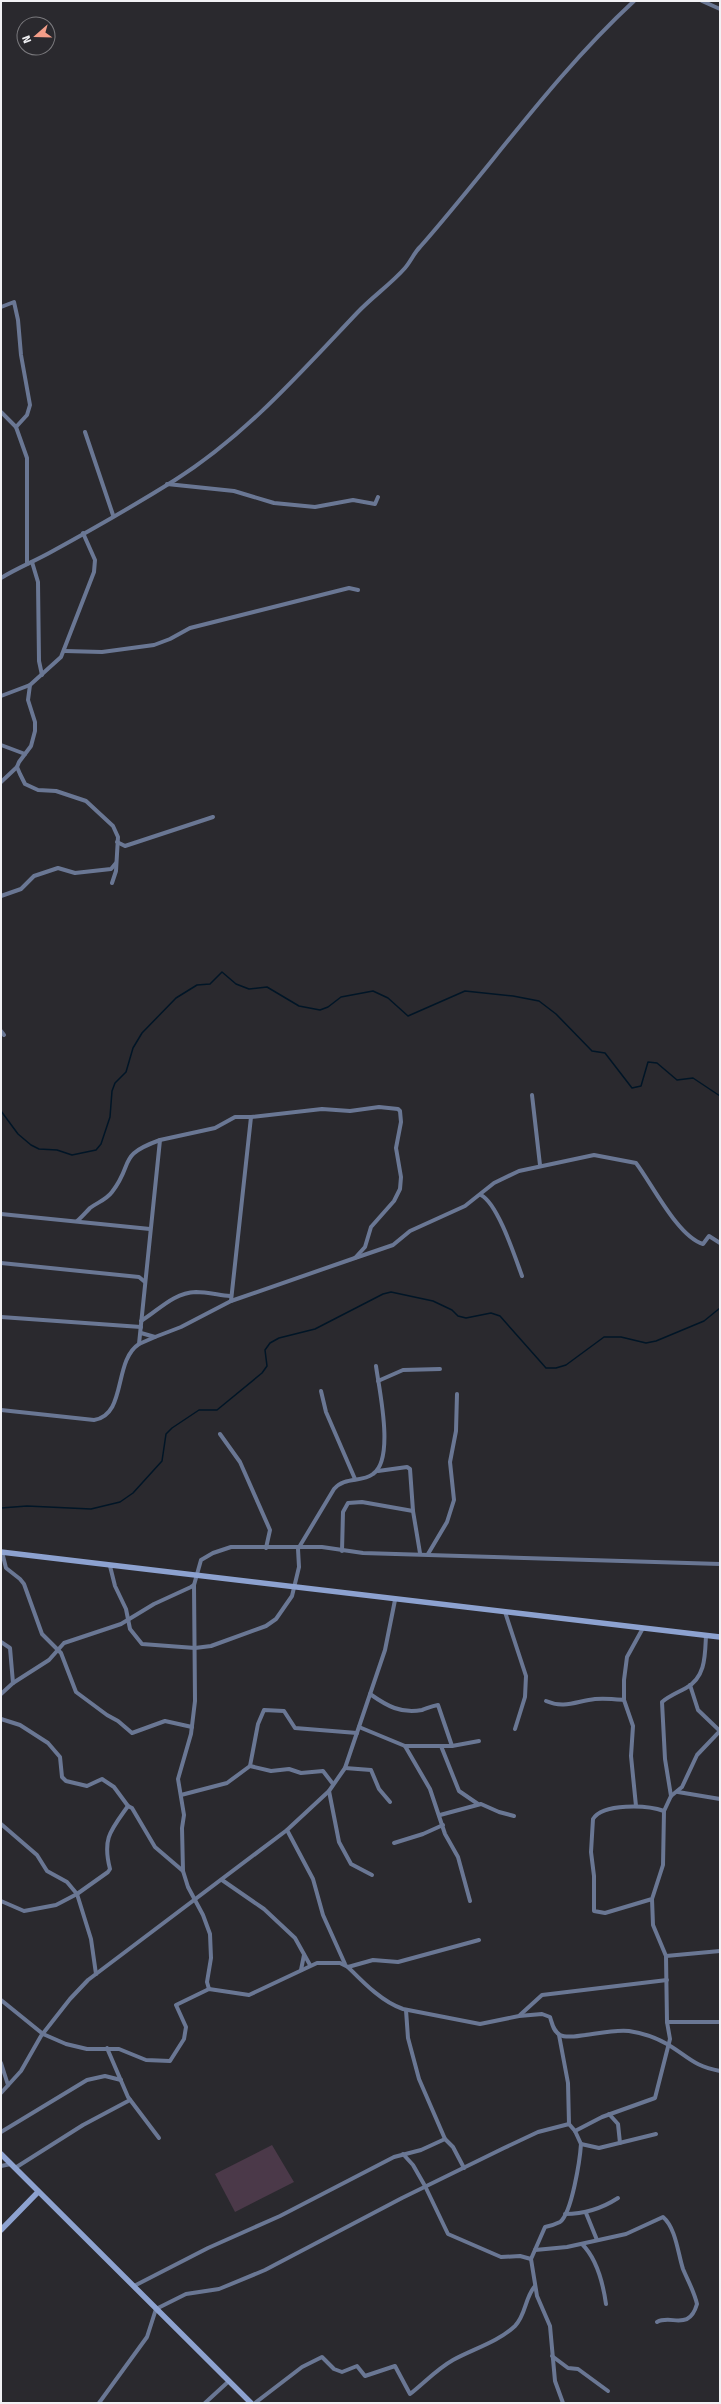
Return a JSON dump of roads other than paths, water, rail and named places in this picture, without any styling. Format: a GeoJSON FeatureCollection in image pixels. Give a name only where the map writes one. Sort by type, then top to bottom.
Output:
{"type":"FeatureCollection","features":[{"type":"Feature","properties":{"kind":"main road"},"geometry":{"type":"LineString","coordinates":[[2,1552],[395,1600],[720,1637]]}},
{"type":"Feature","properties":{"kind":"main road"},"geometry":{"type":"LineString","coordinates":[[1,2154],[251,2403]]}},
{"type":"Feature","properties":{"kind":"main road"},"geometry":{"type":"LineString","coordinates":[[1,2230],[38,2192]]}},
{"type":"Feature","properties":{"kind":"street"},"geometry":{"type":"LineString","coordinates":[[1,578],[83,533],[167,484],[205,458],[256,415],[285,388],[364,306],[406,267],[418,248],[442,223],[555,83],[604,29],[634,1]]}},
{"type":"Feature","properties":{"kind":"street"},"geometry":{"type":"LineString","coordinates":[[702,1],[720,9]]}},
{"type":"Feature","properties":{"kind":"street"},"geometry":{"type":"LineString","coordinates":[[1,308],[14,302],[17,311],[21,355],[30,398],[29,410],[16,427]]}},
{"type":"Feature","properties":{"kind":"street"},"geometry":{"type":"LineString","coordinates":[[1,412],[16,427],[25,448],[28,470],[29,563],[38,582],[40,661],[42,674]]}},
{"type":"Feature","properties":{"kind":"street"},"geometry":{"type":"LineString","coordinates":[[85,432],[113,515]]}},
{"type":"Feature","properties":{"kind":"street"},"geometry":{"type":"LineString","coordinates":[[167,484],[228,490],[274,503],[315,507],[353,500],[375,504],[378,497]]}},
{"type":"Feature","properties":{"kind":"street"},"geometry":{"type":"LineString","coordinates":[[1,696],[30,685],[56,662],[64,651],[94,572],[95,560],[83,533]]}},
{"type":"Feature","properties":{"kind":"street"},"geometry":{"type":"LineString","coordinates":[[64,651],[102,652],[154,645],[170,639],[190,628],[224,618],[349,588],[358,590]]}},
{"type":"Feature","properties":{"kind":"street"},"geometry":{"type":"LineString","coordinates":[[1,782],[17,767],[31,746],[35,731],[35,722],[28,700],[30,685]]}},
{"type":"Feature","properties":{"kind":"street"},"geometry":{"type":"LineString","coordinates":[[1,745],[25,754]]}},
{"type":"Feature","properties":{"kind":"street"},"geometry":{"type":"LineString","coordinates":[[17,767],[22,780],[28,786],[38,790],[66,793],[90,804],[113,826],[118,837],[116,871],[112,883]]}},
{"type":"Feature","properties":{"kind":"street"},"geometry":{"type":"LineString","coordinates":[[117,842],[125,846],[135,844],[214,817]]}},
{"type":"Feature","properties":{"kind":"street"},"geometry":{"type":"LineString","coordinates":[[1,896],[21,889],[34,876],[58,868],[75,873],[111,869],[117,862]]}},
{"type":"Feature","properties":{"kind":"street"},"geometry":{"type":"LineString","coordinates":[[532,1095],[540,1165]]}},
{"type":"Feature","properties":{"kind":"street"},"geometry":{"type":"LineString","coordinates":[[77,1221],[92,1207],[106,1199],[113,1191],[130,1155],[141,1147],[160,1140],[215,1128],[235,1118],[322,1109],[350,1111],[379,1107],[400,1111],[401,1122],[396,1148],[401,1177],[400,1189],[394,1201],[371,1227],[365,1247],[355,1258]]}},
{"type":"Feature","properties":{"kind":"street"},"geometry":{"type":"LineString","coordinates":[[230,1298],[251,1117]]}},
{"type":"Feature","properties":{"kind":"street"},"geometry":{"type":"LineString","coordinates":[[139,1344],[160,1140]]}},
{"type":"Feature","properties":{"kind":"street"},"geometry":{"type":"LineString","coordinates":[[1,1410],[90,1420],[101,1419],[115,1405],[119,1383],[130,1353],[139,1344],[181,1327],[230,1298],[393,1245],[410,1231],[465,1206],[481,1195],[500,1178],[540,1165],[594,1155],[634,1162],[670,1215],[695,1242],[703,1244],[709,1236],[720,1243]]}},
{"type":"Feature","properties":{"kind":"street"},"geometry":{"type":"LineString","coordinates":[[481,1195],[488,1199],[502,1225],[522,1276]]}},
{"type":"Feature","properties":{"kind":"street"},"geometry":{"type":"LineString","coordinates":[[1,1214],[150,1229]]}},
{"type":"Feature","properties":{"kind":"street"},"geometry":{"type":"LineString","coordinates":[[1,1264],[139,1277],[145,1282]]}},
{"type":"Feature","properties":{"kind":"street"},"geometry":{"type":"LineString","coordinates":[[139,1277],[146,1272]]}},
{"type":"Feature","properties":{"kind":"street"},"geometry":{"type":"LineString","coordinates":[[141,1321],[170,1299],[188,1293],[200,1292],[230,1298]]}},
{"type":"Feature","properties":{"kind":"street"},"geometry":{"type":"LineString","coordinates":[[1,1317],[141,1327]]}},
{"type":"Feature","properties":{"kind":"street"},"geometry":{"type":"LineString","coordinates":[[140,1333],[155,1337]]}},
{"type":"Feature","properties":{"kind":"street"},"geometry":{"type":"LineString","coordinates":[[376,1366],[384,1427],[383,1456],[378,1471]]}},
{"type":"Feature","properties":{"kind":"street"},"geometry":{"type":"LineString","coordinates":[[378,1381],[403,1370],[440,1369]]}},
{"type":"Feature","properties":{"kind":"street"},"geometry":{"type":"LineString","coordinates":[[321,1391],[326,1412],[355,1479]]}},
{"type":"Feature","properties":{"kind":"street"},"geometry":{"type":"LineString","coordinates":[[428,1554],[448,1522],[454,1500],[450,1462],[456,1431],[457,1394]]}},
{"type":"Feature","properties":{"kind":"street"},"geometry":{"type":"LineString","coordinates":[[220,1434],[240,1462],[270,1530],[266,1548]]}},
{"type":"Feature","properties":{"kind":"street"},"geometry":{"type":"LineString","coordinates":[[110,1566],[115,1586],[130,1619],[133,1634],[142,1644],[195,1648],[221,1644],[266,1626],[285,1608],[295,1587],[299,1567],[298,1549],[334,1489],[343,1482],[372,1475],[378,1471],[409,1468],[413,1511],[420,1553]]}},
{"type":"Feature","properties":{"kind":"street"},"geometry":{"type":"LineString","coordinates":[[342,1551],[343,1512],[348,1503],[362,1502],[413,1511]]}},
{"type":"Feature","properties":{"kind":"street"},"geometry":{"type":"LineString","coordinates":[[209,1990],[207,1982],[211,1958],[210,1934],[195,1898],[188,1887],[183,1871],[182,1828],[184,1816],[179,1775],[192,1727],[195,1701],[194,1585],[201,1560],[213,1553],[231,1547],[298,1549],[322,1547],[342,1551],[720,1564]]}},
{"type":"Feature","properties":{"kind":"street"},"geometry":{"type":"LineString","coordinates":[[2,1552],[6,1568],[24,1584],[42,1634],[58,1648],[76,1692],[107,1715],[118,1721],[129,1731],[136,1733],[165,1721],[192,1727]]}},
{"type":"Feature","properties":{"kind":"street"},"geometry":{"type":"LineString","coordinates":[[1,1694],[13,1683],[49,1660],[58,1648],[72,1640],[113,1627],[130,1619],[154,1604],[194,1585]]}},
{"type":"Feature","properties":{"kind":"street"},"geometry":{"type":"LineString","coordinates":[[1,2093],[25,2065],[43,2034],[70,1999],[96,1974],[287,1830],[329,1790],[345,1768],[385,1650],[395,1600]]}},
{"type":"Feature","properties":{"kind":"street"},"geometry":{"type":"LineString","coordinates":[[505,1612],[526,1676],[525,1697],[515,1729]]}},
{"type":"Feature","properties":{"kind":"street"},"geometry":{"type":"LineString","coordinates":[[636,1806],[631,1756],[633,1726],[624,1700],[627,1657],[643,1628]]}},
{"type":"Feature","properties":{"kind":"street"},"geometry":{"type":"LineString","coordinates":[[575,2130],[610,2114],[655,2098],[662,2062],[669,2046],[666,1956],[653,1925],[652,1899],[663,1866],[664,1811],[671,1796],[665,1759],[662,1702],[690,1685],[702,1671],[705,1658],[706,1635]]}},
{"type":"Feature","properties":{"kind":"street"},"geometry":{"type":"LineString","coordinates":[[1,1642],[7,1644],[10,1648],[13,1683]]}},
{"type":"Feature","properties":{"kind":"street"},"geometry":{"type":"LineString","coordinates":[[671,1796],[678,1792],[688,1776],[697,1755],[720,1731],[698,1710],[690,1685]]}},
{"type":"Feature","properties":{"kind":"street"},"geometry":{"type":"LineString","coordinates":[[370,1694],[391,1708],[400,1711],[412,1712],[438,1705],[452,1746]]}},
{"type":"Feature","properties":{"kind":"street"},"geometry":{"type":"LineString","coordinates":[[546,1701],[555,1706],[566,1706],[594,1699],[624,1700]]}},
{"type":"Feature","properties":{"kind":"street"},"geometry":{"type":"LineString","coordinates":[[181,1795],[227,1783],[250,1766],[258,1724],[264,1710],[285,1712],[295,1728],[357,1733]]}},
{"type":"Feature","properties":{"kind":"street"},"geometry":{"type":"LineString","coordinates":[[1,1719],[20,1725],[48,1743],[60,1757],[62,1777],[66,1781],[87,1786],[102,1779],[114,1787],[128,1806],[132,1808],[155,1847],[183,1871]]}},
{"type":"Feature","properties":{"kind":"street"},"geometry":{"type":"LineString","coordinates":[[359,1727],[405,1746],[452,1746],[479,1741]]}},
{"type":"Feature","properties":{"kind":"street"},"geometry":{"type":"LineString","coordinates":[[405,1746],[426,1780],[440,1815],[442,1825],[458,1857],[470,1901]]}},
{"type":"Feature","properties":{"kind":"street"},"geometry":{"type":"LineString","coordinates":[[441,1746],[459,1791],[478,1804]]}},
{"type":"Feature","properties":{"kind":"street"},"geometry":{"type":"LineString","coordinates":[[250,1766],[276,1771],[289,1769],[301,1773],[323,1771],[333,1784]]}},
{"type":"Feature","properties":{"kind":"street"},"geometry":{"type":"LineString","coordinates":[[345,1768],[371,1770],[379,1789],[390,1802]]}},
{"type":"Feature","properties":{"kind":"street"},"geometry":{"type":"LineString","coordinates":[[329,1790],[339,1842],[351,1864],[372,1875]]}},
{"type":"Feature","properties":{"kind":"street"},"geometry":{"type":"LineString","coordinates":[[678,1792],[720,1799]]}},
{"type":"Feature","properties":{"kind":"street"},"geometry":{"type":"LineString","coordinates":[[440,1815],[478,1804],[484,1804],[499,1812],[514,1816]]}},
{"type":"Feature","properties":{"kind":"street"},"geometry":{"type":"LineString","coordinates":[[1,1901],[24,1911],[56,1905],[77,1894],[110,1871],[106,1842],[110,1830],[128,1806]]}},
{"type":"Feature","properties":{"kind":"street"},"geometry":{"type":"LineString","coordinates":[[652,1899],[605,1913],[597,1913],[593,1907],[594,1876],[590,1852],[593,1819],[605,1811],[636,1806],[664,1811]]}},
{"type":"Feature","properties":{"kind":"street"},"geometry":{"type":"LineString","coordinates":[[1,1824],[37,1855],[47,1871],[67,1882],[77,1894],[91,1939],[96,1974]]}},
{"type":"Feature","properties":{"kind":"street"},"geometry":{"type":"LineString","coordinates":[[394,1843],[423,1834],[442,1825]]}},
{"type":"Feature","properties":{"kind":"street"},"geometry":{"type":"LineString","coordinates":[[287,1830],[313,1879],[323,1915],[346,1965],[367,1986],[393,2005],[406,2010],[480,2024],[520,2016],[548,2015],[559,2034],[568,2083],[569,2124],[575,2130],[581,2144],[578,2173],[565,2214],[560,2222],[546,2227],[531,2259],[535,2286],[540,2304],[550,2326],[553,2344],[551,2356],[555,2380],[563,2403]]}},
{"type":"Feature","properties":{"kind":"street"},"geometry":{"type":"LineString","coordinates":[[222,1880],[264,1909],[295,1938],[310,1965]]}},
{"type":"Feature","properties":{"kind":"street"},"geometry":{"type":"LineString","coordinates":[[1,2000],[43,2034],[66,2044],[87,2049],[107,2048],[130,2052],[146,2060],[171,2061],[184,2039],[186,2027],[176,2005],[209,1990],[249,1996],[310,1965],[332,1962],[346,1965],[373,1960],[402,1961],[479,1940]]}},
{"type":"Feature","properties":{"kind":"street"},"geometry":{"type":"LineString","coordinates":[[666,1956],[720,1951]]}},
{"type":"Feature","properties":{"kind":"street"},"geometry":{"type":"LineString","coordinates":[[301,1970],[304,1955]]}},
{"type":"Feature","properties":{"kind":"street"},"geometry":{"type":"LineString","coordinates":[[520,2016],[542,1995],[667,1980]]}},
{"type":"Feature","properties":{"kind":"street"},"geometry":{"type":"LineString","coordinates":[[406,2010],[407,2033],[419,2079],[445,2139],[453,2147],[464,2168]]}},
{"type":"Feature","properties":{"kind":"street"},"geometry":{"type":"LineString","coordinates":[[667,2022],[720,2022]]}},
{"type":"Feature","properties":{"kind":"street"},"geometry":{"type":"LineString","coordinates":[[559,2034],[570,2037],[605,2030],[628,2031],[655,2038],[694,2064],[720,2071]]}},
{"type":"Feature","properties":{"kind":"street"},"geometry":{"type":"LineString","coordinates":[[107,2048],[130,2100],[159,2138]]}},
{"type":"Feature","properties":{"kind":"street"},"geometry":{"type":"LineString","coordinates":[[1,2063],[8,2085]]}},
{"type":"Feature","properties":{"kind":"street"},"geometry":{"type":"LineString","coordinates":[[1,2132],[87,2080],[105,2076],[121,2080]]}},
{"type":"Feature","properties":{"kind":"street"},"geometry":{"type":"LineString","coordinates":[[1,2166],[13,2166],[83,2125],[130,2100]]}},
{"type":"Feature","properties":{"kind":"street"},"geometry":{"type":"LineString","coordinates":[[610,2114],[618,2124],[620,2143]]}},
{"type":"Feature","properties":{"kind":"street"},"geometry":{"type":"LineString","coordinates":[[99,2403],[147,2337],[156,2309],[186,2294],[219,2289],[265,2270],[425,2186],[538,2132],[569,2124]]}},
{"type":"Feature","properties":{"kind":"street"},"geometry":{"type":"LineString","coordinates":[[581,2144],[599,2148],[656,2134]]}},
{"type":"Feature","properties":{"kind":"street"},"geometry":{"type":"LineString","coordinates":[[134,2286],[208,2248],[280,2216],[403,2154],[421,2150],[445,2139]]}},
{"type":"Feature","properties":{"kind":"street"},"geometry":{"type":"LineString","coordinates":[[403,2154],[413,2165],[425,2186],[446,2232],[450,2236],[463,2239],[501,2257],[520,2256],[531,2259]]}},
{"type":"Feature","properties":{"kind":"street"},"geometry":{"type":"LineString","coordinates":[[565,2214],[586,2213],[606,2206],[618,2198]]}},
{"type":"Feature","properties":{"kind":"street"},"geometry":{"type":"LineString","coordinates":[[586,2213],[597,2240]]}},
{"type":"Feature","properties":{"kind":"street"},"geometry":{"type":"LineString","coordinates":[[535,2250],[582,2244],[626,2234],[658,2218],[665,2218],[677,2245],[684,2270],[692,2285],[697,2304],[691,2315],[680,2322],[665,2320],[657,2322]]}},
{"type":"Feature","properties":{"kind":"street"},"geometry":{"type":"LineString","coordinates":[[582,2244],[593,2259],[603,2286],[606,2304]]}},
{"type":"Feature","properties":{"kind":"street"},"geometry":{"type":"LineString","coordinates":[[256,2403],[297,2370],[322,2357],[334,2370],[342,2372],[357,2366],[365,2376],[395,2366],[410,2394],[446,2364],[501,2337],[512,2329],[522,2318],[525,2304],[535,2286]]}},
{"type":"Feature","properties":{"kind":"street"},"geometry":{"type":"LineString","coordinates":[[551,2356],[563,2366],[578,2369],[608,2391]]}},
{"type":"Feature","properties":{"kind":"street"},"geometry":{"type":"LineString","coordinates":[[205,2403],[229,2381]]}},
{"type":"Feature","properties":{"kind":"waterway"},"geometry":{"type":"LineString","coordinates":[[1,1111],[18,1134],[31,1145],[39,1149],[57,1150],[72,1155],[96,1150],[101,1144],[110,1117],[112,1091],[115,1083],[126,1072],[133,1048],[142,1033],[176,998],[197,985],[210,984],[222,972],[236,984],[249,989],[267,987],[299,1006],[320,1010],[328,1007],[341,997],[373,991],[388,998],[408,1016],[465,991],[513,996],[539,1001],[556,1014],[592,1051],[605,1053],[632,1088],[641,1086],[648,1062],[657,1063],[677,1080],[693,1078],[720,1096]]}},
{"type":"Feature","properties":{"kind":"waterway"},"geometry":{"type":"LineString","coordinates":[[1,1508],[27,1506],[91,1509],[120,1502],[133,1493],[162,1461],[166,1434],[172,1428],[199,1410],[217,1410],[262,1373],[267,1366],[265,1350],[270,1343],[279,1338],[315,1329],[383,1294],[391,1292],[433,1301],[452,1310],[458,1316],[466,1318],[491,1313],[500,1316],[546,1368],[556,1368],[566,1365],[604,1337],[621,1337],[646,1343],[656,1341],[704,1321],[720,1308]]}}]}
